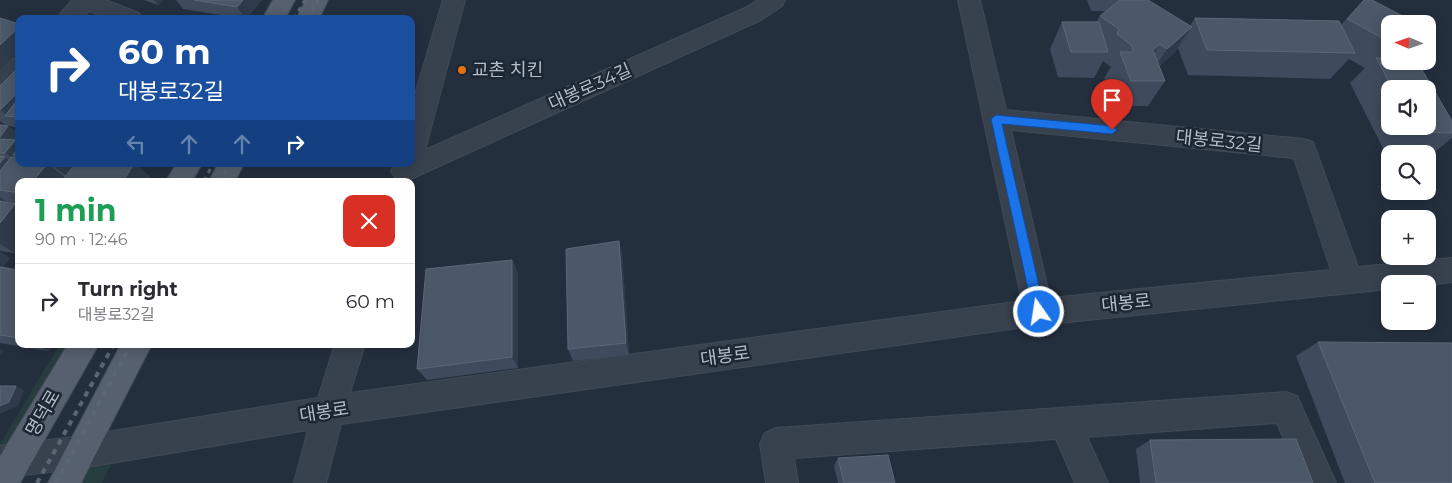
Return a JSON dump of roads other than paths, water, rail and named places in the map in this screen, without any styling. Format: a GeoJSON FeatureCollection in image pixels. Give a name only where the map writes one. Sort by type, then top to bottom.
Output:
{"type":"FeatureCollection","features":[{"type":"Feature","properties":{"kind":"main road"},"geometry":{"type":"LineString","coordinates":[[275,15],[284,0]]}},
{"type":"Feature","properties":{"kind":"main road"},"geometry":{"type":"LineString","coordinates":[[309,15],[317,0]]}},
{"type":"Feature","properties":{"kind":"main road"},"geometry":{"type":"LineString","coordinates":[[181,178],[187,167]]}},
{"type":"Feature","properties":{"kind":"main road","name":"명덕로"},"geometry":{"type":"LineString","coordinates":[[6,469],[82,348]]}},
{"type":"Feature","properties":{"kind":"main road"},"geometry":{"type":"LineString","coordinates":[[64,483],[135,348]]}},
{"type":"Feature","properties":{"kind":"street"},"geometry":{"type":"LineString","coordinates":[[71,15],[85,0],[121,15]]}},
{"type":"Feature","properties":{"kind":"street"},"geometry":{"type":"LineString","coordinates":[[415,135],[454,0]]}},
{"type":"Feature","properties":{"kind":"street","name":"대봉로34길"},"geometry":{"type":"LineString","coordinates":[[415,156],[753,14],[774,0]]}},
{"type":"Feature","properties":{"kind":"street"},"geometry":{"type":"LineString","coordinates":[[969,0],[1039,312]]}},
{"type":"Feature","properties":{"kind":"street"},"geometry":{"type":"LineString","coordinates":[[0,86],[15,70]]}},
{"type":"Feature","properties":{"kind":"street","name":"대봉로32길"},"geometry":{"type":"LineString","coordinates":[[996,119],[1304,149],[1349,281]]}},
{"type":"Feature","properties":{"kind":"street","name":"대봉로"},"geometry":{"type":"LineString","coordinates":[[6,469],[81,452],[329,411],[1039,312],[1452,270]]}},
{"type":"Feature","properties":{"kind":"street"},"geometry":{"type":"LineString","coordinates":[[310,483],[329,411],[349,348]]}},
{"type":"Feature","properties":{"kind":"street"},"geometry":{"type":"LineString","coordinates":[[782,483],[776,444],[1286,407],[1320,483]]}},
{"type":"Feature","properties":{"kind":"street"},"geometry":{"type":"LineString","coordinates":[[1065,424],[1092,483]]}},
{"type":"Feature","properties":{"kind":"railway"},"geometry":{"type":"LineString","coordinates":[[296,15],[305,0]]}},
{"type":"Feature","properties":{"kind":"railway"},"geometry":{"type":"LineString","coordinates":[[310,15],[318,0]]}},
{"type":"Feature","properties":{"kind":"railway"},"geometry":{"type":"LineString","coordinates":[[206,178],[211,167]]}},
{"type":"Feature","properties":{"kind":"railway"},"geometry":{"type":"LineString","coordinates":[[221,178],[227,167]]}},
{"type":"Feature","properties":{"kind":"railway"},"geometry":{"type":"LineString","coordinates":[[37,483],[112,348]]}},
{"type":"Feature","properties":{"kind":"railway"},"geometry":{"type":"LineString","coordinates":[[56,483],[129,348]]}},
{"type":"Feature","properties":{"kind":"place","name":"교촌 치킨"},"geometry":{"type":"Point","coordinates":[462,70]}}]}
